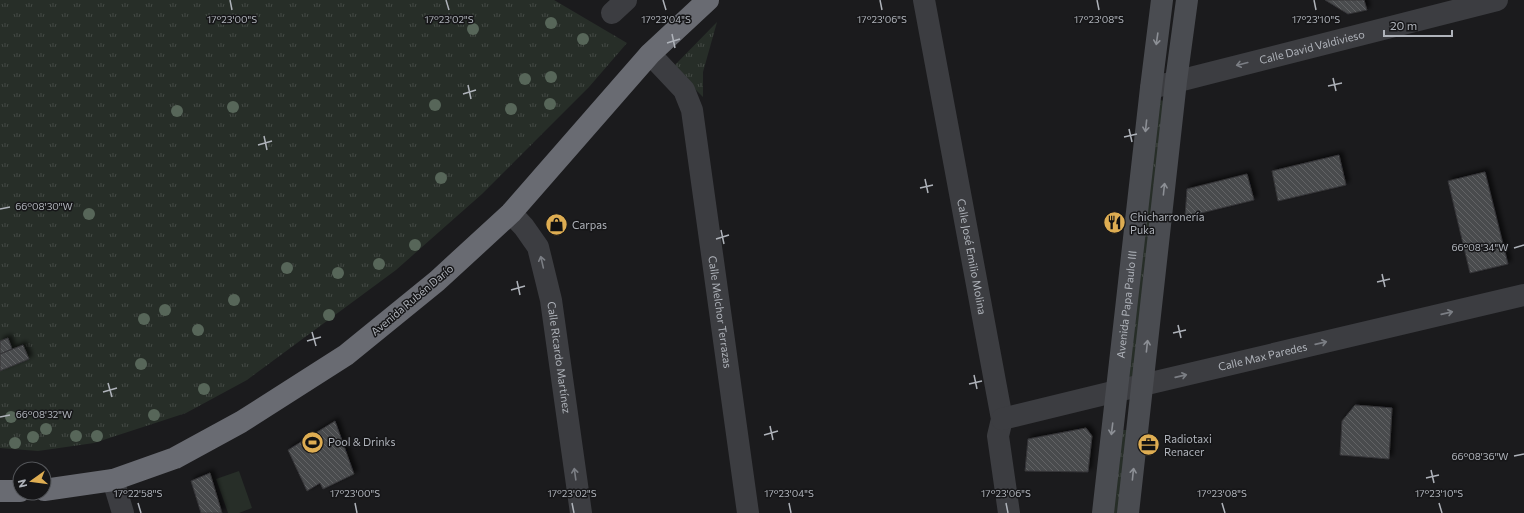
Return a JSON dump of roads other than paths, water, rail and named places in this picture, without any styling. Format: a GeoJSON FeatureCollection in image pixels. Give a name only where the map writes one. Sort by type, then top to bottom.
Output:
{"type":"FeatureCollection","features":[{"type":"Feature","properties":{"kind":"highway","name":"Avenida Rubén Darío"},"geometry":{"type":"LineString","coordinates":[[52,489],[113,480],[175,458],[241,422],[346,355],[437,281],[511,213],[650,54],[708,0]]}},
{"type":"Feature","properties":{"kind":"highway"},"geometry":{"type":"LineString","coordinates":[[0,491],[12,491]]}},
{"type":"Feature","properties":{"kind":"main road","name":"Avenida Papa Paulo III"},"geometry":{"type":"LineString","coordinates":[[1103,513],[1150,88],[1162,0]]}},
{"type":"Feature","properties":{"kind":"main road"},"geometry":{"type":"LineString","coordinates":[[1128,513],[1176,81],[1187,0]]}},
{"type":"Feature","properties":{"kind":"street","name":"Calle José Emilio Molina"},"geometry":{"type":"LineString","coordinates":[[924,0],[1002,419],[998,436],[1009,513]]}},
{"type":"Feature","properties":{"kind":"street","name":"Calle David Valdivieso"},"geometry":{"type":"LineString","coordinates":[[1150,88],[1497,0]]}},
{"type":"Feature","properties":{"kind":"street","name":"Calle Melchor Terrazas"},"geometry":{"type":"LineString","coordinates":[[650,54],[684,90],[692,110],[748,513]]}},
{"type":"Feature","properties":{"kind":"street","name":"Calle Ricardo Martínez"},"geometry":{"type":"LineString","coordinates":[[511,213],[524,227],[538,247],[551,300],[581,513]]}},
{"type":"Feature","properties":{"kind":"street","name":"Calle Max Paredes"},"geometry":{"type":"LineString","coordinates":[[1002,419],[1143,384],[1524,295]]}},
{"type":"Feature","properties":{"kind":"street"},"geometry":{"type":"LineString","coordinates":[[113,480],[123,513]]}},
{"type":"Feature","properties":{"kind":"place","name":"Chicharronería Puka"},"geometry":{"type":"Point","coordinates":[1114,223]}},
{"type":"Feature","properties":{"kind":"place","name":"Carpas"},"geometry":{"type":"Point","coordinates":[557,225]}},
{"type":"Feature","properties":{"kind":"place","name":"Pool & Drinks"},"geometry":{"type":"Point","coordinates":[312,442]}},
{"type":"Feature","properties":{"kind":"place","name":"Radiotaxi Renacer"},"geometry":{"type":"Point","coordinates":[1148,445]}}]}
